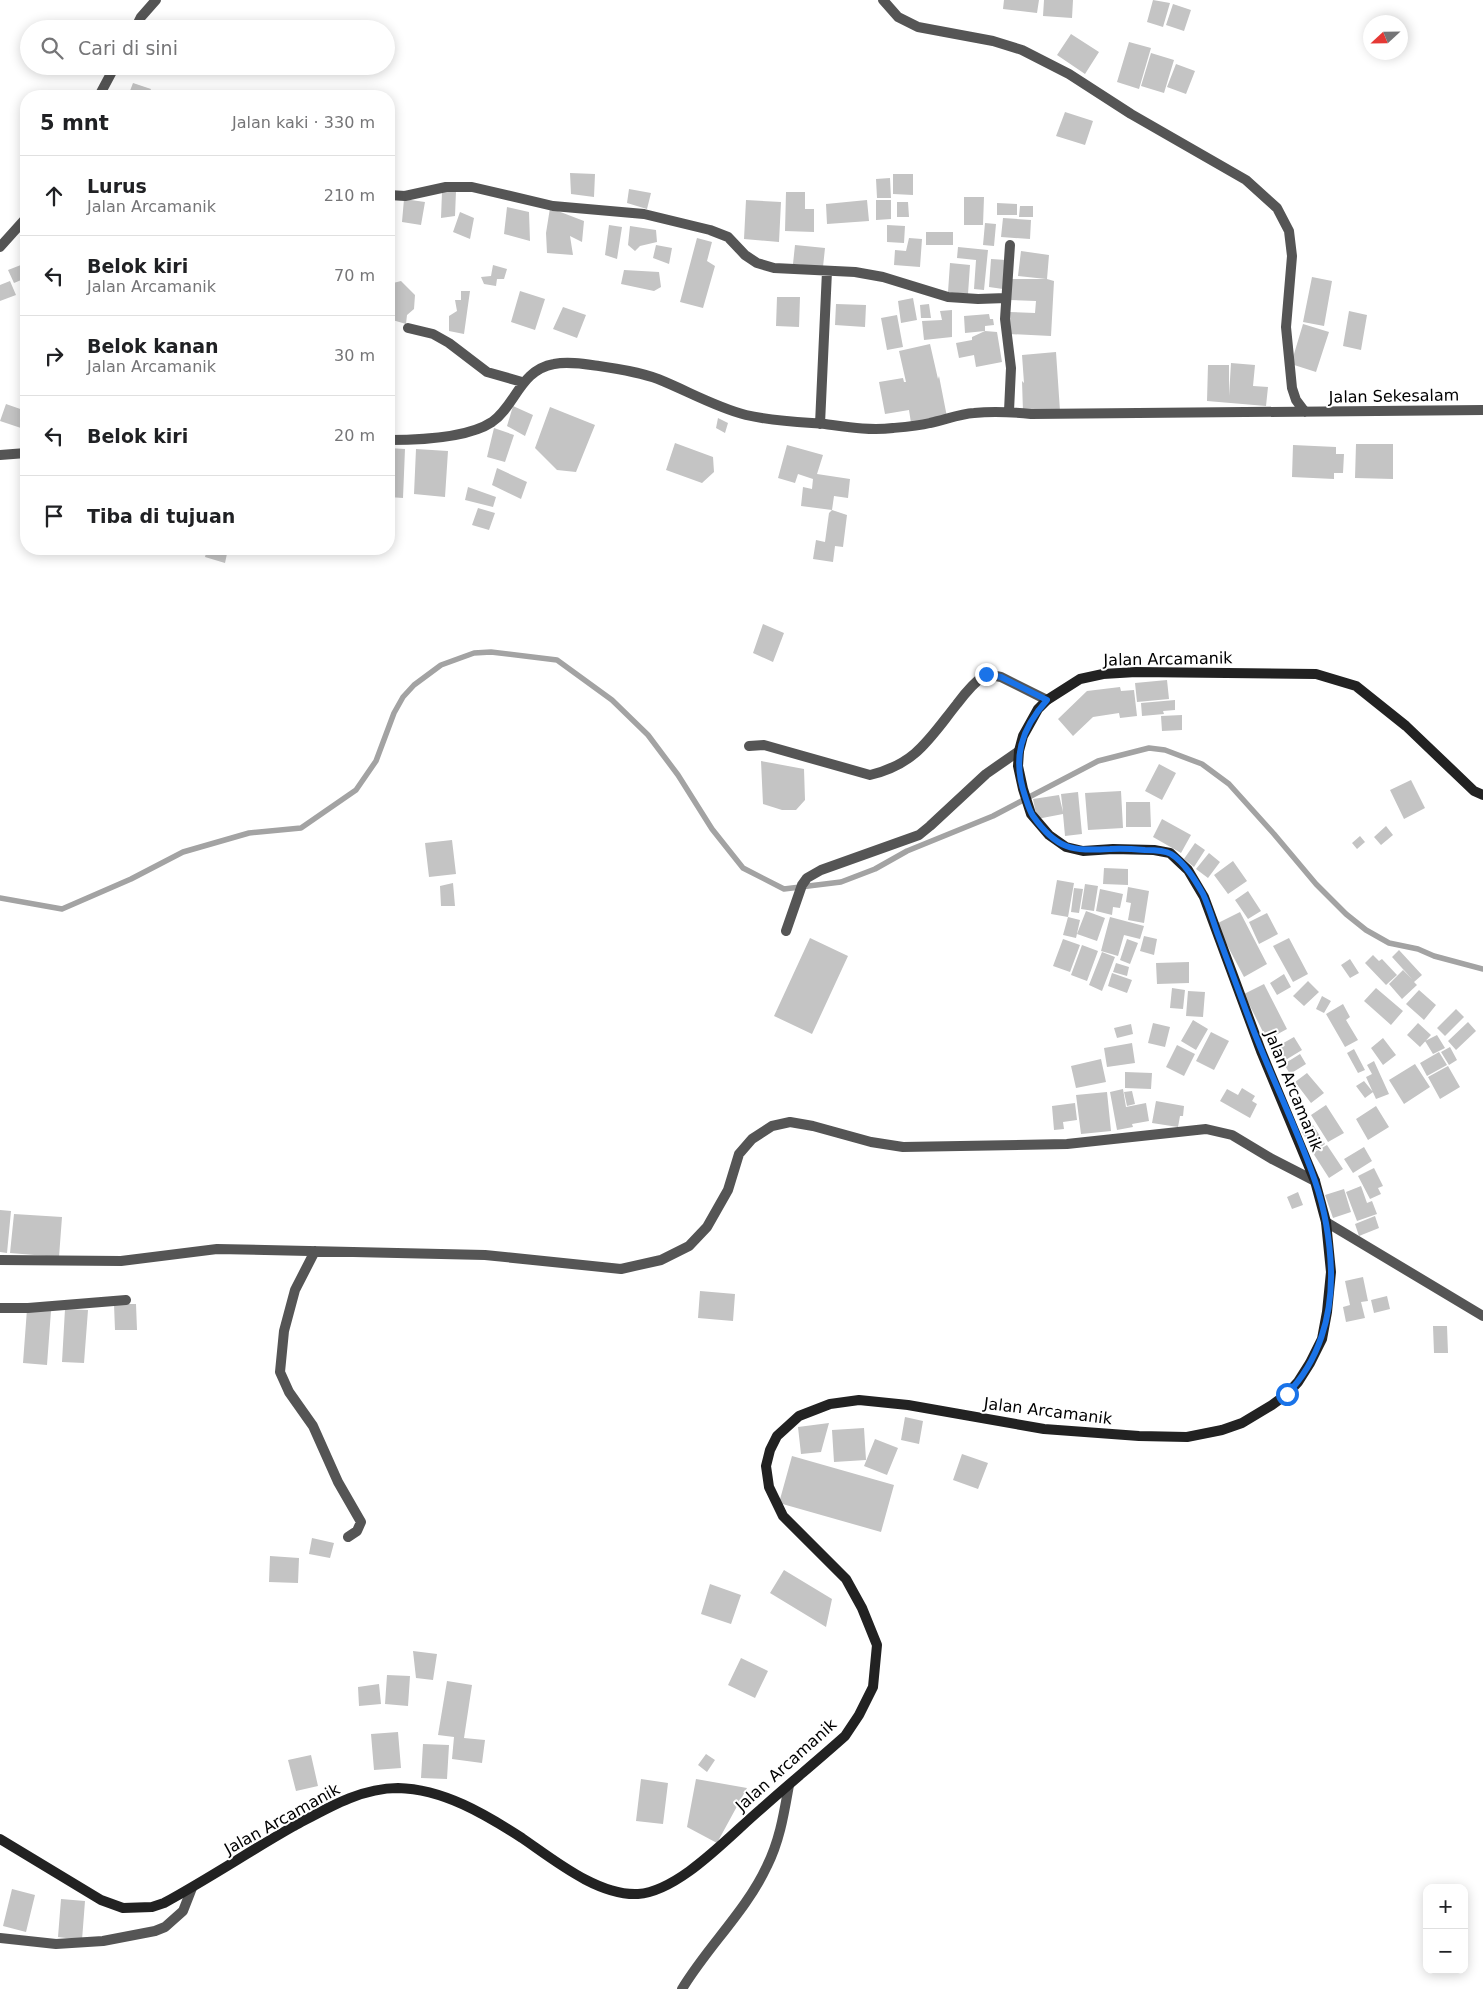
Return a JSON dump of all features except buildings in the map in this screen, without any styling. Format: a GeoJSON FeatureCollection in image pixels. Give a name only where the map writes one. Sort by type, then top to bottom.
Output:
{"type":"FeatureCollection","features":[{"type":"Feature","properties":{"kind":"street"},"geometry":{"type":"LineString","coordinates":[[140,20],[156,0]]}},
{"type":"Feature","properties":{"kind":"street"},"geometry":{"type":"LineString","coordinates":[[882,0],[898,17],[918,27],[993,40],[1022,50],[1069,74],[1131,114],[1246,180],[1277,208],[1289,231],[1292,256],[1286,326],[1292,388],[1296,400],[1305,412]]}},
{"type":"Feature","properties":{"kind":"street"},"geometry":{"type":"LineString","coordinates":[[102,90],[110,75]]}},
{"type":"Feature","properties":{"kind":"street"},"geometry":{"type":"LineString","coordinates":[[395,195],[405,196],[446,187],[472,187],[553,206],[644,214],[710,230],[728,237],[745,255],[757,263],[774,268],[855,272],[883,277],[948,297],[1006,298]]}},
{"type":"Feature","properties":{"kind":"street"},"geometry":{"type":"LineString","coordinates":[[0,247],[20,225]]}},
{"type":"Feature","properties":{"kind":"street"},"geometry":{"type":"LineString","coordinates":[[1009,412],[1011,368],[1006,339],[1006,298],[1010,246]]}},
{"type":"Feature","properties":{"kind":"street"},"geometry":{"type":"LineString","coordinates":[[820,424],[827,271]]}},
{"type":"Feature","properties":{"kind":"street"},"geometry":{"type":"LineString","coordinates":[[395,440],[427,438],[479,430],[494,421],[512,400],[522,382],[487,372],[449,342],[432,334],[408,328]]}},
{"type":"Feature","properties":{"kind":"street","name":"Jalan Sekesalam"},"geometry":{"type":"LineString","coordinates":[[522,382],[537,370],[553,364],[627,370],[656,379],[715,405],[746,415],[786,421],[873,429],[930,423],[972,413],[1483,410]]}},
{"type":"Feature","properties":{"kind":"street"},"geometry":{"type":"LineString","coordinates":[[0,455],[20,453]]}},
{"type":"Feature","properties":{"kind":"street","name":"Jalan Arcamanik"},"geometry":{"type":"LineString","coordinates":[[0,1838],[101,1900],[123,1908],[152,1908],[164,1903],[332,1805],[364,1793],[397,1788],[433,1794],[472,1808],[508,1829],[581,1877],[609,1890],[637,1894],[648,1892],[671,1883],[701,1862],[845,1736],[859,1715],[873,1686],[877,1645],[862,1608],[846,1579],[783,1516],[769,1486],[766,1466],[770,1450],[778,1436],[799,1416],[830,1404],[859,1400],[908,1405],[1044,1429],[1139,1436],[1187,1437],[1222,1430],[1242,1423],[1272,1405],[1298,1382],[1310,1364],[1322,1339],[1331,1272],[1326,1222],[1315,1181],[1261,1050],[1204,896],[1188,870],[1170,853],[1154,850],[1113,849],[1082,851],[1066,847],[1049,835],[1031,814],[1018,766],[1019,751],[1030,723],[1038,709],[1047,700],[1080,679],[1103,674],[1145,672],[1316,674],[1356,686],[1406,726],[1474,791],[1483,795]]}},
{"type":"Feature","properties":{"kind":"street"},"geometry":{"type":"LineString","coordinates":[[749,746],[764,745],[870,775],[904,763],[921,749],[974,682],[986,674],[1001,677],[1047,700]]}},
{"type":"Feature","properties":{"kind":"street"},"geometry":{"type":"LineString","coordinates":[[786,931],[802,886],[807,878],[821,870],[919,835],[986,774],[1019,751]]}},
{"type":"Feature","properties":{"kind":"street"},"geometry":{"type":"LineString","coordinates":[[0,1260],[121,1261],[217,1249],[485,1255],[621,1269],[661,1260],[688,1246],[707,1227],[728,1190],[739,1154],[752,1139],[772,1126],[790,1122],[813,1126],[871,1142],[903,1147],[1067,1144],[1206,1129],[1232,1135],[1272,1159],[1315,1181]]}},
{"type":"Feature","properties":{"kind":"street"},"geometry":{"type":"LineString","coordinates":[[1326,1222],[1483,1316]]}},
{"type":"Feature","properties":{"kind":"street"},"geometry":{"type":"LineString","coordinates":[[315,1251],[295,1290],[284,1331],[280,1372],[289,1392],[313,1426],[338,1482],[361,1522],[357,1531],[348,1537]]}},
{"type":"Feature","properties":{"kind":"street"},"geometry":{"type":"LineString","coordinates":[[0,1308],[28,1308],[126,1300]]}},
{"type":"Feature","properties":{"kind":"street"},"geometry":{"type":"LineString","coordinates":[[682,1989],[692,1972],[752,1893],[768,1866],[781,1830],[789,1785]]}},
{"type":"Feature","properties":{"kind":"street"},"geometry":{"type":"LineString","coordinates":[[0,1938],[56,1944],[103,1941],[156,1931],[165,1927],[183,1911],[192,1888]]}},
{"type":"Feature","properties":{"kind":"waterway"},"geometry":{"type":"LineString","coordinates":[[0,898],[62,909],[131,879],[183,852],[249,833],[301,828],[356,790],[376,761],[394,713],[403,697],[414,685],[441,665],[474,653],[491,652],[557,660],[612,700],[648,735],[678,775],[712,829],[743,868],[784,889],[841,882],[875,869],[907,851],[993,816],[1098,761],[1149,748],[1165,750],[1202,764],[1229,784],[1316,884],[1346,914],[1366,930],[1389,943],[1418,949],[1434,956],[1483,969]]}},
{"type":"Feature","properties":{"kind":"route"},"geometry":{"type":"LineString","coordinates":[[986,674],[1001,677],[1047,700],[1038,709],[1024,736],[1019,751],[1018,766],[1031,814],[1049,835],[1066,847],[1082,851],[1113,849],[1154,850],[1170,853],[1188,870],[1204,896],[1261,1050],[1315,1181],[1326,1222],[1331,1272],[1322,1339],[1310,1364],[1287,1394]]}}]}
